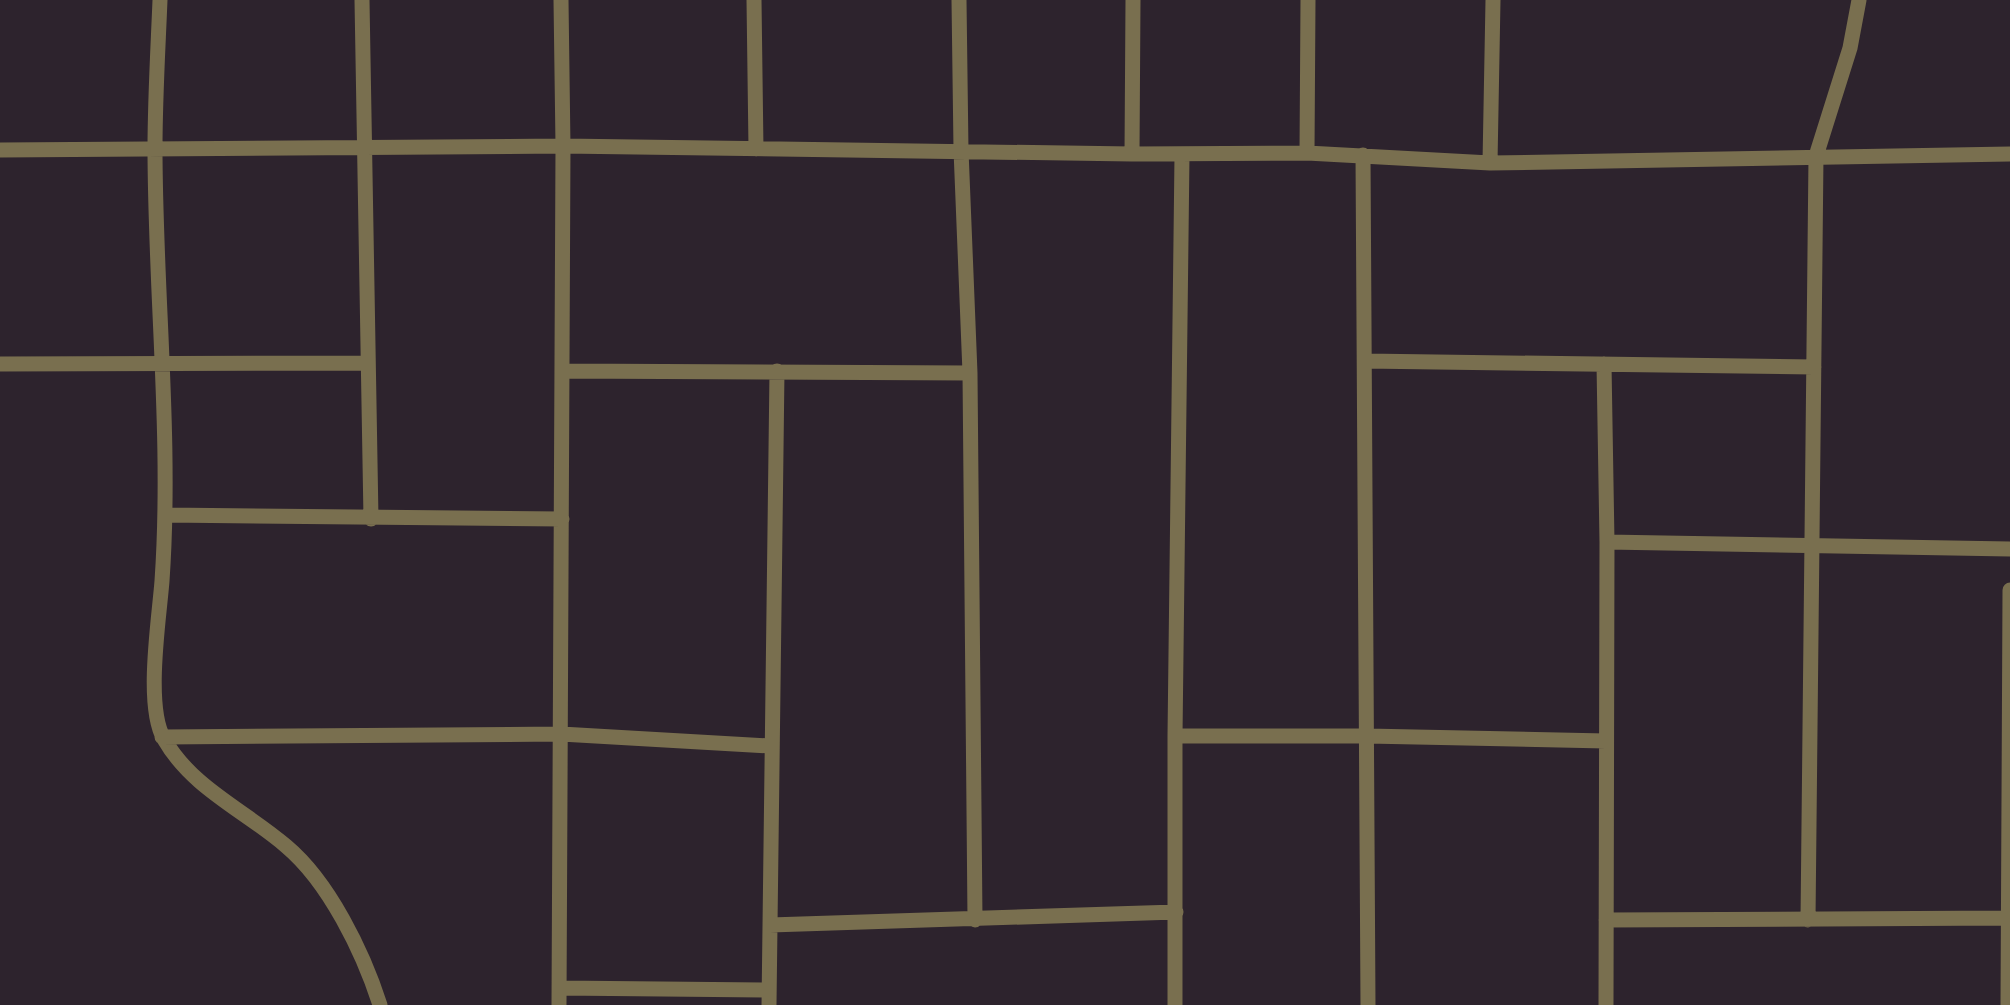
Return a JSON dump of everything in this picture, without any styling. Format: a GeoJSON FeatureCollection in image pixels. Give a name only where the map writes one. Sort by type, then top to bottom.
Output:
{"type":"FeatureCollection","features":[{"type":"Feature","properties":{"kind":"street"},"geometry":{"type":"LineString","coordinates":[[160,0],[155,149],[166,515],[154,694],[162,737],[200,784],[287,847],[313,875],[341,917],[371,977],[380,1005]]}},
{"type":"Feature","properties":{"kind":"street"},"geometry":{"type":"LineString","coordinates":[[362,0],[371,519]]}},
{"type":"Feature","properties":{"kind":"street"},"geometry":{"type":"LineString","coordinates":[[559,1005],[563,146],[561,0]]}},
{"type":"Feature","properties":{"kind":"street"},"geometry":{"type":"LineString","coordinates":[[754,0],[756,149]]}},
{"type":"Feature","properties":{"kind":"street"},"geometry":{"type":"LineString","coordinates":[[959,0],[961,150],[970,372],[975,920]]}},
{"type":"Feature","properties":{"kind":"street"},"geometry":{"type":"LineString","coordinates":[[1132,0],[1132,154]]}},
{"type":"Feature","properties":{"kind":"street"},"geometry":{"type":"LineString","coordinates":[[1307,153],[1308,0]]}},
{"type":"Feature","properties":{"kind":"street"},"geometry":{"type":"LineString","coordinates":[[1490,163],[1493,0]]}},
{"type":"Feature","properties":{"kind":"street"},"geometry":{"type":"LineString","coordinates":[[1808,920],[1816,156],[1850,48],[1859,0]]}},
{"type":"Feature","properties":{"kind":"street"},"geometry":{"type":"LineString","coordinates":[[0,150],[563,146],[1182,155],[1307,153],[1490,163],[2010,154]]}},
{"type":"Feature","properties":{"kind":"street"},"geometry":{"type":"LineString","coordinates":[[1174,1005],[1176,912],[1174,736],[1182,155]]}},
{"type":"Feature","properties":{"kind":"street"},"geometry":{"type":"LineString","coordinates":[[1363,155],[1368,1005]]}},
{"type":"Feature","properties":{"kind":"street"},"geometry":{"type":"LineString","coordinates":[[1365,361],[1814,367]]}},
{"type":"Feature","properties":{"kind":"street"},"geometry":{"type":"LineString","coordinates":[[0,364],[368,363]]}},
{"type":"Feature","properties":{"kind":"street"},"geometry":{"type":"LineString","coordinates":[[1604,364],[1607,543],[1606,1005]]}},
{"type":"Feature","properties":{"kind":"street"},"geometry":{"type":"LineString","coordinates":[[562,370],[970,372]]}},
{"type":"Feature","properties":{"kind":"street"},"geometry":{"type":"LineString","coordinates":[[560,988],[769,997],[770,746],[777,371]]}},
{"type":"Feature","properties":{"kind":"street"},"geometry":{"type":"LineString","coordinates":[[166,515],[371,519],[562,519]]}},
{"type":"Feature","properties":{"kind":"street"},"geometry":{"type":"LineString","coordinates":[[1607,543],[2010,549]]}},
{"type":"Feature","properties":{"kind":"street"},"geometry":{"type":"LineString","coordinates":[[2008,1005],[2010,590]]}},
{"type":"Feature","properties":{"kind":"street"},"geometry":{"type":"LineString","coordinates":[[162,737],[561,734],[770,746]]}},
{"type":"Feature","properties":{"kind":"street"},"geometry":{"type":"LineString","coordinates":[[1174,736],[1367,736],[1606,741]]}},
{"type":"Feature","properties":{"kind":"street"},"geometry":{"type":"LineString","coordinates":[[770,925],[1176,912]]}},
{"type":"Feature","properties":{"kind":"street"},"geometry":{"type":"LineString","coordinates":[[1606,920],[2008,918]]}}]}
